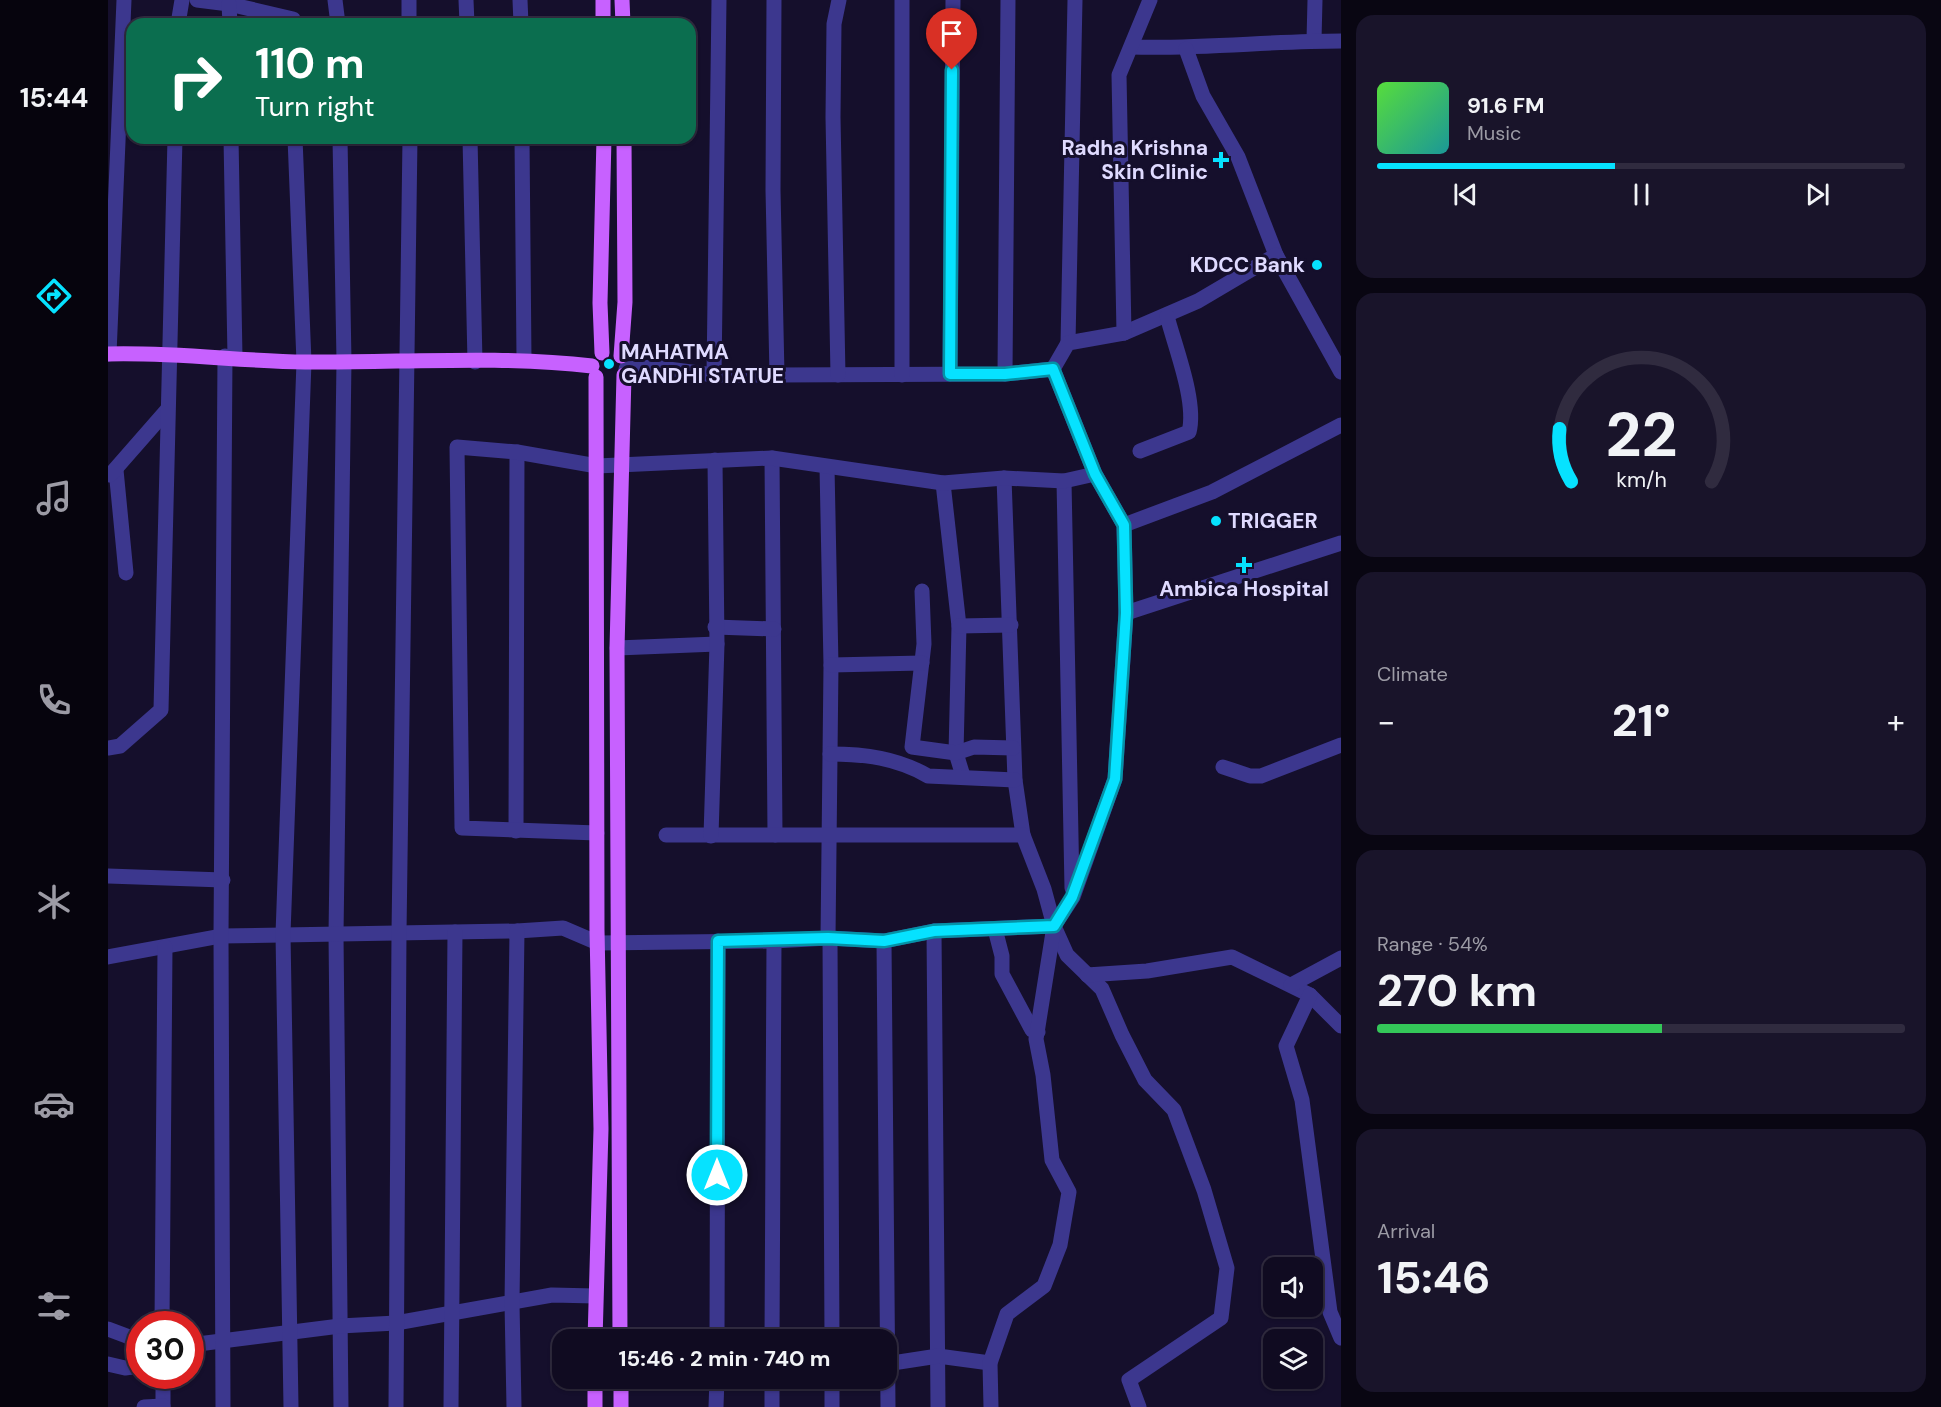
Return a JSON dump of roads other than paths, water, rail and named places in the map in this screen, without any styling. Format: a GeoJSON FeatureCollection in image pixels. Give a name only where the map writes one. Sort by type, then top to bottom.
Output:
{"type":"FeatureCollection","features":[{"type":"Feature","properties":{"kind":"main road"},"geometry":{"type":"LineString","coordinates":[[603,0],[603,18]]}},
{"type":"Feature","properties":{"kind":"main road"},"geometry":{"type":"LineString","coordinates":[[622,0],[622,18]]}},
{"type":"Feature","properties":{"kind":"main road"},"geometry":{"type":"LineString","coordinates":[[602,353],[600,303],[604,144]]}},
{"type":"Feature","properties":{"kind":"main road"},"geometry":{"type":"LineString","coordinates":[[620,1329],[617,648],[625,302],[624,144]]}},
{"type":"Feature","properties":{"kind":"main road"},"geometry":{"type":"LineString","coordinates":[[594,1329],[600,1129],[597,909],[597,466],[594,372],[597,356],[602,353],[613,352],[624,366]]}},
{"type":"Feature","properties":{"kind":"main road"},"geometry":{"type":"LineString","coordinates":[[109,354],[170,354],[304,362],[475,362],[524,359],[594,372],[611,384],[624,366]]}},
{"type":"Feature","properties":{"kind":"main road"},"geometry":{"type":"LineString","coordinates":[[597,518],[621,519]]}},
{"type":"Feature","properties":{"kind":"main road"},"geometry":{"type":"LineString","coordinates":[[597,909],[617,908]]}},
{"type":"Feature","properties":{"kind":"main road"},"geometry":{"type":"LineString","coordinates":[[598,965],[618,965]]}},
{"type":"Feature","properties":{"kind":"main road"},"geometry":{"type":"LineString","coordinates":[[594,1323],[611,1329]]}},
{"type":"Feature","properties":{"kind":"main road"},"geometry":{"type":"LineString","coordinates":[[595,1389],[595,1407]]}},
{"type":"Feature","properties":{"kind":"main road"},"geometry":{"type":"LineString","coordinates":[[621,1389],[621,1407]]}},
{"type":"Feature","properties":{"kind":"street"},"geometry":{"type":"LineString","coordinates":[[109,354],[124,0]]}},
{"type":"Feature","properties":{"kind":"street"},"geometry":{"type":"LineString","coordinates":[[179,18],[182,0]]}},
{"type":"Feature","properties":{"kind":"street"},"geometry":{"type":"LineString","coordinates":[[196,0],[229,4],[289,18]]}},
{"type":"Feature","properties":{"kind":"street"},"geometry":{"type":"LineString","coordinates":[[335,0],[337,18]]}},
{"type":"Feature","properties":{"kind":"street"},"geometry":{"type":"LineString","coordinates":[[409,0],[409,18]]}},
{"type":"Feature","properties":{"kind":"street"},"geometry":{"type":"LineString","coordinates":[[466,0],[467,18]]}},
{"type":"Feature","properties":{"kind":"street"},"geometry":{"type":"LineString","coordinates":[[520,0],[521,18]]}},
{"type":"Feature","properties":{"kind":"street"},"geometry":{"type":"LineString","coordinates":[[714,375],[719,0]]}},
{"type":"Feature","properties":{"kind":"street"},"geometry":{"type":"LineString","coordinates":[[774,0],[773,190],[777,375]]}},
{"type":"Feature","properties":{"kind":"street"},"geometry":{"type":"LineString","coordinates":[[838,375],[833,106],[834,24],[839,0]]}},
{"type":"Feature","properties":{"kind":"street"},"geometry":{"type":"LineString","coordinates":[[902,0],[902,375]]}},
{"type":"Feature","properties":{"kind":"street"},"geometry":{"type":"LineString","coordinates":[[950,374],[953,0]]}},
{"type":"Feature","properties":{"kind":"street"},"geometry":{"type":"LineString","coordinates":[[1005,374],[1008,0]]}},
{"type":"Feature","properties":{"kind":"street"},"geometry":{"type":"LineString","coordinates":[[1053,369],[1068,343],[1075,0]]}},
{"type":"Feature","properties":{"kind":"street"},"geometry":{"type":"LineString","coordinates":[[1124,333],[1119,75],[1150,0]]}},
{"type":"Feature","properties":{"kind":"street"},"geometry":{"type":"LineString","coordinates":[[1314,40],[1315,0]]}},
{"type":"Feature","properties":{"kind":"street"},"geometry":{"type":"LineString","coordinates":[[229,4],[230,18]]}},
{"type":"Feature","properties":{"kind":"street"},"geometry":{"type":"LineString","coordinates":[[1132,48],[1186,49],[1314,40],[1341,42]]}},
{"type":"Feature","properties":{"kind":"street"},"geometry":{"type":"LineString","coordinates":[[1186,49],[1203,96],[1238,157],[1276,255],[1341,372]]}},
{"type":"Feature","properties":{"kind":"street"},"geometry":{"type":"LineString","coordinates":[[108,748],[120,746],[161,710],[175,144]]}},
{"type":"Feature","properties":{"kind":"street"},"geometry":{"type":"LineString","coordinates":[[223,1407],[221,936],[231,144]]}},
{"type":"Feature","properties":{"kind":"street"},"geometry":{"type":"LineString","coordinates":[[291,1407],[283,934],[304,362],[295,144]]}},
{"type":"Feature","properties":{"kind":"street"},"geometry":{"type":"LineString","coordinates":[[340,144],[344,361],[336,935],[341,1407]]}},
{"type":"Feature","properties":{"kind":"street"},"geometry":{"type":"LineString","coordinates":[[396,1407],[405,361],[410,144]]}},
{"type":"Feature","properties":{"kind":"street"},"geometry":{"type":"LineString","coordinates":[[470,144],[475,362]]}},
{"type":"Feature","properties":{"kind":"street"},"geometry":{"type":"LineString","coordinates":[[522,144],[524,359]]}},
{"type":"Feature","properties":{"kind":"street"},"geometry":{"type":"LineString","coordinates":[[1068,343],[1124,333],[1167,316],[1198,302],[1276,255]]}},
{"type":"Feature","properties":{"kind":"street"},"geometry":{"type":"LineString","coordinates":[[1140,451],[1189,432],[1191,423],[1187,393],[1167,316]]}},
{"type":"Feature","properties":{"kind":"street"},"geometry":{"type":"LineString","coordinates":[[624,366],[653,367],[714,375],[1005,374],[1053,369]]}},
{"type":"Feature","properties":{"kind":"street"},"geometry":{"type":"LineString","coordinates":[[992,1407],[990,1363],[1007,1314],[1044,1286],[1060,1245],[1069,1192],[1052,1160],[1038,1032],[1054,926],[1072,897],[1115,779],[1126,613],[1124,525],[1095,474],[1053,369]]}},
{"type":"Feature","properties":{"kind":"street"},"geometry":{"type":"LineString","coordinates":[[126,573],[112,473],[167,410]]}},
{"type":"Feature","properties":{"kind":"street"},"geometry":{"type":"LineString","coordinates":[[1124,525],[1212,492],[1341,425]]}},
{"type":"Feature","properties":{"kind":"street"},"geometry":{"type":"LineString","coordinates":[[597,833],[462,828],[458,447],[518,452],[597,466],[622,467],[772,458],[943,483],[1004,478],[1064,481],[1095,474]]}},
{"type":"Feature","properties":{"kind":"street"},"geometry":{"type":"LineString","coordinates":[[516,831],[518,452]]}},
{"type":"Feature","properties":{"kind":"street"},"geometry":{"type":"LineString","coordinates":[[772,458],[775,835]]}},
{"type":"Feature","properties":{"kind":"street"},"geometry":{"type":"LineString","coordinates":[[711,836],[717,644],[715,627],[715,460]]}},
{"type":"Feature","properties":{"kind":"street"},"geometry":{"type":"LineString","coordinates":[[827,467],[831,665],[829,938],[832,1329]]}},
{"type":"Feature","properties":{"kind":"street"},"geometry":{"type":"LineString","coordinates":[[1004,478],[1011,625],[1013,748],[1023,835],[1044,889],[1054,926],[1067,955],[1102,989],[1145,1080],[1174,1110],[1204,1190],[1227,1268],[1221,1318],[1129,1380],[1139,1407]]}},
{"type":"Feature","properties":{"kind":"street"},"geometry":{"type":"LineString","coordinates":[[1064,481],[1072,897]]}},
{"type":"Feature","properties":{"kind":"street"},"geometry":{"type":"LineString","coordinates":[[943,483],[959,626],[956,753],[963,776]]}},
{"type":"Feature","properties":{"kind":"street"},"geometry":{"type":"LineString","coordinates":[[1126,613],[1341,543]]}},
{"type":"Feature","properties":{"kind":"street"},"geometry":{"type":"LineString","coordinates":[[922,591],[922,663],[912,747],[956,753],[974,747],[1013,748]]}},
{"type":"Feature","properties":{"kind":"street"},"geometry":{"type":"LineString","coordinates":[[959,626],[1011,625]]}},
{"type":"Feature","properties":{"kind":"street"},"geometry":{"type":"LineString","coordinates":[[715,627],[774,629]]}},
{"type":"Feature","properties":{"kind":"street"},"geometry":{"type":"LineString","coordinates":[[617,648],[717,644]]}},
{"type":"Feature","properties":{"kind":"street"},"geometry":{"type":"LineString","coordinates":[[831,665],[922,663]]}},
{"type":"Feature","properties":{"kind":"street"},"geometry":{"type":"LineString","coordinates":[[1223,767],[1250,776],[1261,776],[1341,745]]}},
{"type":"Feature","properties":{"kind":"street"},"geometry":{"type":"LineString","coordinates":[[830,754],[862,754],[916,769],[928,776],[1015,780]]}},
{"type":"Feature","properties":{"kind":"street"},"geometry":{"type":"LineString","coordinates":[[666,835],[1023,835]]}},
{"type":"Feature","properties":{"kind":"street"},"geometry":{"type":"LineString","coordinates":[[108,876],[223,880]]}},
{"type":"Feature","properties":{"kind":"street"},"geometry":{"type":"LineString","coordinates":[[108,957],[221,936],[517,932],[563,928],[598,943],[774,941],[829,938],[884,941],[934,931],[1054,926]]}},
{"type":"Feature","properties":{"kind":"street"},"geometry":{"type":"LineString","coordinates":[[995,929],[1002,956],[1002,974],[1032,1030],[1038,1032]]}},
{"type":"Feature","properties":{"kind":"street"},"geometry":{"type":"LineString","coordinates":[[934,931],[938,1407]]}},
{"type":"Feature","properties":{"kind":"street"},"geometry":{"type":"LineString","coordinates":[[451,1407],[455,932]]}},
{"type":"Feature","properties":{"kind":"street"},"geometry":{"type":"LineString","coordinates":[[514,1407],[512,1303],[517,932]]}},
{"type":"Feature","properties":{"kind":"street"},"geometry":{"type":"LineString","coordinates":[[717,1329],[718,941]]}},
{"type":"Feature","properties":{"kind":"street"},"geometry":{"type":"LineString","coordinates":[[772,1329],[774,941]]}},
{"type":"Feature","properties":{"kind":"street"},"geometry":{"type":"LineString","coordinates":[[884,941],[888,1329]]}},
{"type":"Feature","properties":{"kind":"street"},"geometry":{"type":"LineString","coordinates":[[162,1311],[165,947]]}},
{"type":"Feature","properties":{"kind":"street"},"geometry":{"type":"LineString","coordinates":[[1087,975],[1148,971],[1232,957],[1310,995],[1341,1026]]}},
{"type":"Feature","properties":{"kind":"street"},"geometry":{"type":"LineString","coordinates":[[1291,985],[1341,958]]}},
{"type":"Feature","properties":{"kind":"street"},"geometry":{"type":"LineString","coordinates":[[1310,995],[1286,1046],[1302,1100],[1330,1312],[1341,1338]]}},
{"type":"Feature","properties":{"kind":"street"},"geometry":{"type":"LineString","coordinates":[[204,1343],[340,1326],[396,1323],[552,1295],[595,1296]]}},
{"type":"Feature","properties":{"kind":"street"},"geometry":{"type":"LineString","coordinates":[[108,1329],[126,1336]]}},
{"type":"Feature","properties":{"kind":"street"},"geometry":{"type":"LineString","coordinates":[[897,1363],[938,1356],[990,1363]]}},
{"type":"Feature","properties":{"kind":"street"},"geometry":{"type":"LineString","coordinates":[[108,1364],[126,1368]]}},
{"type":"Feature","properties":{"kind":"street"},"geometry":{"type":"LineString","coordinates":[[144,1407],[163,1406],[163,1389]]}},
{"type":"Feature","properties":{"kind":"street"},"geometry":{"type":"LineString","coordinates":[[717,1389],[717,1407]]}},
{"type":"Feature","properties":{"kind":"street"},"geometry":{"type":"LineString","coordinates":[[772,1389],[772,1407]]}},
{"type":"Feature","properties":{"kind":"street"},"geometry":{"type":"LineString","coordinates":[[832,1389],[832,1407]]}},
{"type":"Feature","properties":{"kind":"street"},"geometry":{"type":"LineString","coordinates":[[888,1389],[888,1407]]}},
{"type":"Feature","properties":{"kind":"place","name":"Radha Krishna Skin Clinic"},"geometry":{"type":"Point","coordinates":[1221,160]}},
{"type":"Feature","properties":{"kind":"place","name":"KDCC Bank"},"geometry":{"type":"Point","coordinates":[1317,265]}},
{"type":"Feature","properties":{"kind":"place","name":"MAHATMA GANDHI STATUE"},"geometry":{"type":"Point","coordinates":[609,364]}},
{"type":"Feature","properties":{"kind":"place","name":"TRIGGER"},"geometry":{"type":"Point","coordinates":[1216,521]}},
{"type":"Feature","properties":{"kind":"place","name":"Ambica Hospital"},"geometry":{"type":"Point","coordinates":[1244,565]}}]}
